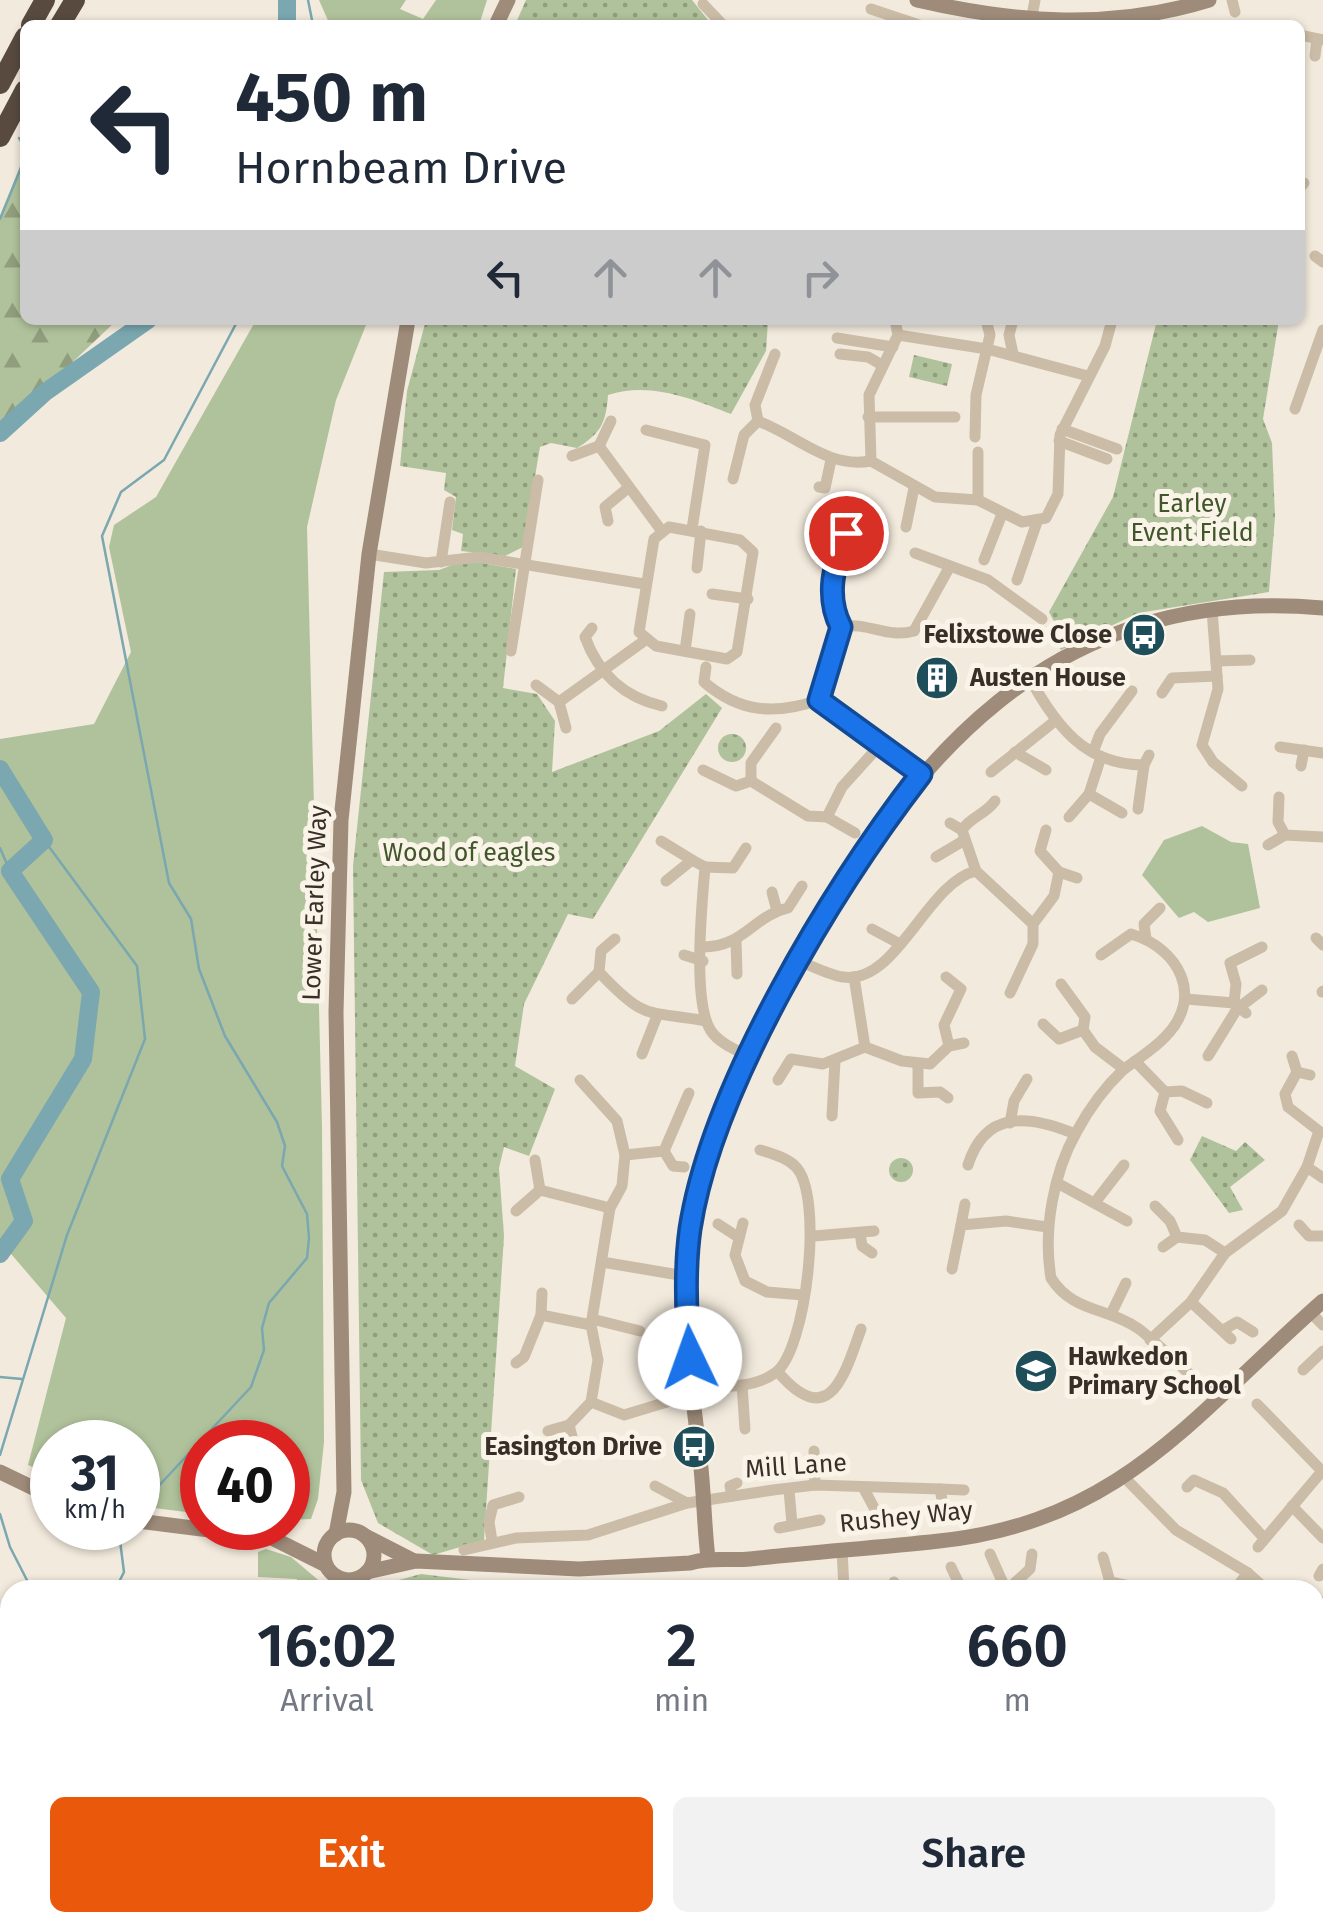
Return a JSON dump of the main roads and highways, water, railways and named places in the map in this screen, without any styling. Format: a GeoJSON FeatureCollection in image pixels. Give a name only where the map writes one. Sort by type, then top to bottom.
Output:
{"type":"FeatureCollection","features":[{"type":"Feature","properties":{"kind":"highway"},"geometry":{"type":"LineString","coordinates":[[0,84],[20,46]]}},
{"type":"Feature","properties":{"kind":"highway"},"geometry":{"type":"LineString","coordinates":[[0,137],[20,99]]}},
{"type":"Feature","properties":{"kind":"waterway"},"geometry":{"type":"LineString","coordinates":[[287,0],[287,20]]}},
{"type":"Feature","properties":{"kind":"waterway"},"geometry":{"type":"LineString","coordinates":[[308,0],[312,20]]}},
{"type":"Feature","properties":{"kind":"waterway"},"geometry":{"type":"LineString","coordinates":[[0,219],[20,170]]}},
{"type":"Feature","properties":{"kind":"waterway"},"geometry":{"type":"LineString","coordinates":[[0,433],[44,393],[141,325]]}},
{"type":"Feature","properties":{"kind":"waterway"},"geometry":{"type":"LineString","coordinates":[[160,1484],[251,1387],[264,1350],[262,1328],[269,1303],[307,1258],[309,1238],[307,1214],[282,1166],[285,1146],[277,1122],[225,1036],[199,969],[191,919],[169,883],[102,536],[121,492],[164,460],[235,325]]}},
{"type":"Feature","properties":{"kind":"waterway"},"geometry":{"type":"LineString","coordinates":[[0,769],[44,840],[10,871],[91,992],[83,1059],[10,1179],[24,1221],[0,1254]]}},
{"type":"Feature","properties":{"kind":"waterway"},"geometry":{"type":"LineString","coordinates":[[0,1455],[67,1235],[145,1039],[137,966],[44,840]]}},
{"type":"Feature","properties":{"kind":"waterway"},"geometry":{"type":"LineString","coordinates":[[0,848],[10,871]]}},
{"type":"Feature","properties":{"kind":"waterway"},"geometry":{"type":"LineString","coordinates":[[0,1377],[22,1379]]}},
{"type":"Feature","properties":{"kind":"waterway"},"geometry":{"type":"LineString","coordinates":[[0,1514],[10,1547],[27,1580]]}},
{"type":"Feature","properties":{"kind":"waterway"},"geometry":{"type":"LineString","coordinates":[[120,1580],[124,1572],[121,1550]]}},
{"type":"Feature","properties":{"kind":"place","name":"Felixstowe Close"},"geometry":{"type":"Point","coordinates":[1144,635]}},
{"type":"Feature","properties":{"kind":"place","name":"Austen House"},"geometry":{"type":"Point","coordinates":[937,678]}},
{"type":"Feature","properties":{"kind":"place","name":"Hawkedon Primary School"},"geometry":{"type":"Point","coordinates":[1036,1371]}},
{"type":"Feature","properties":{"kind":"place","name":"Easington Drive"},"geometry":{"type":"Point","coordinates":[694,1447]}},
{"type":"Feature","properties":{"kind":"park label","name":"Earley Event Field"},"geometry":{"type":"Point","coordinates":[1192,518]}},
{"type":"Feature","properties":{"kind":"park label","name":"Wood of eagles"},"geometry":{"type":"Point","coordinates":[469,853]}}]}
